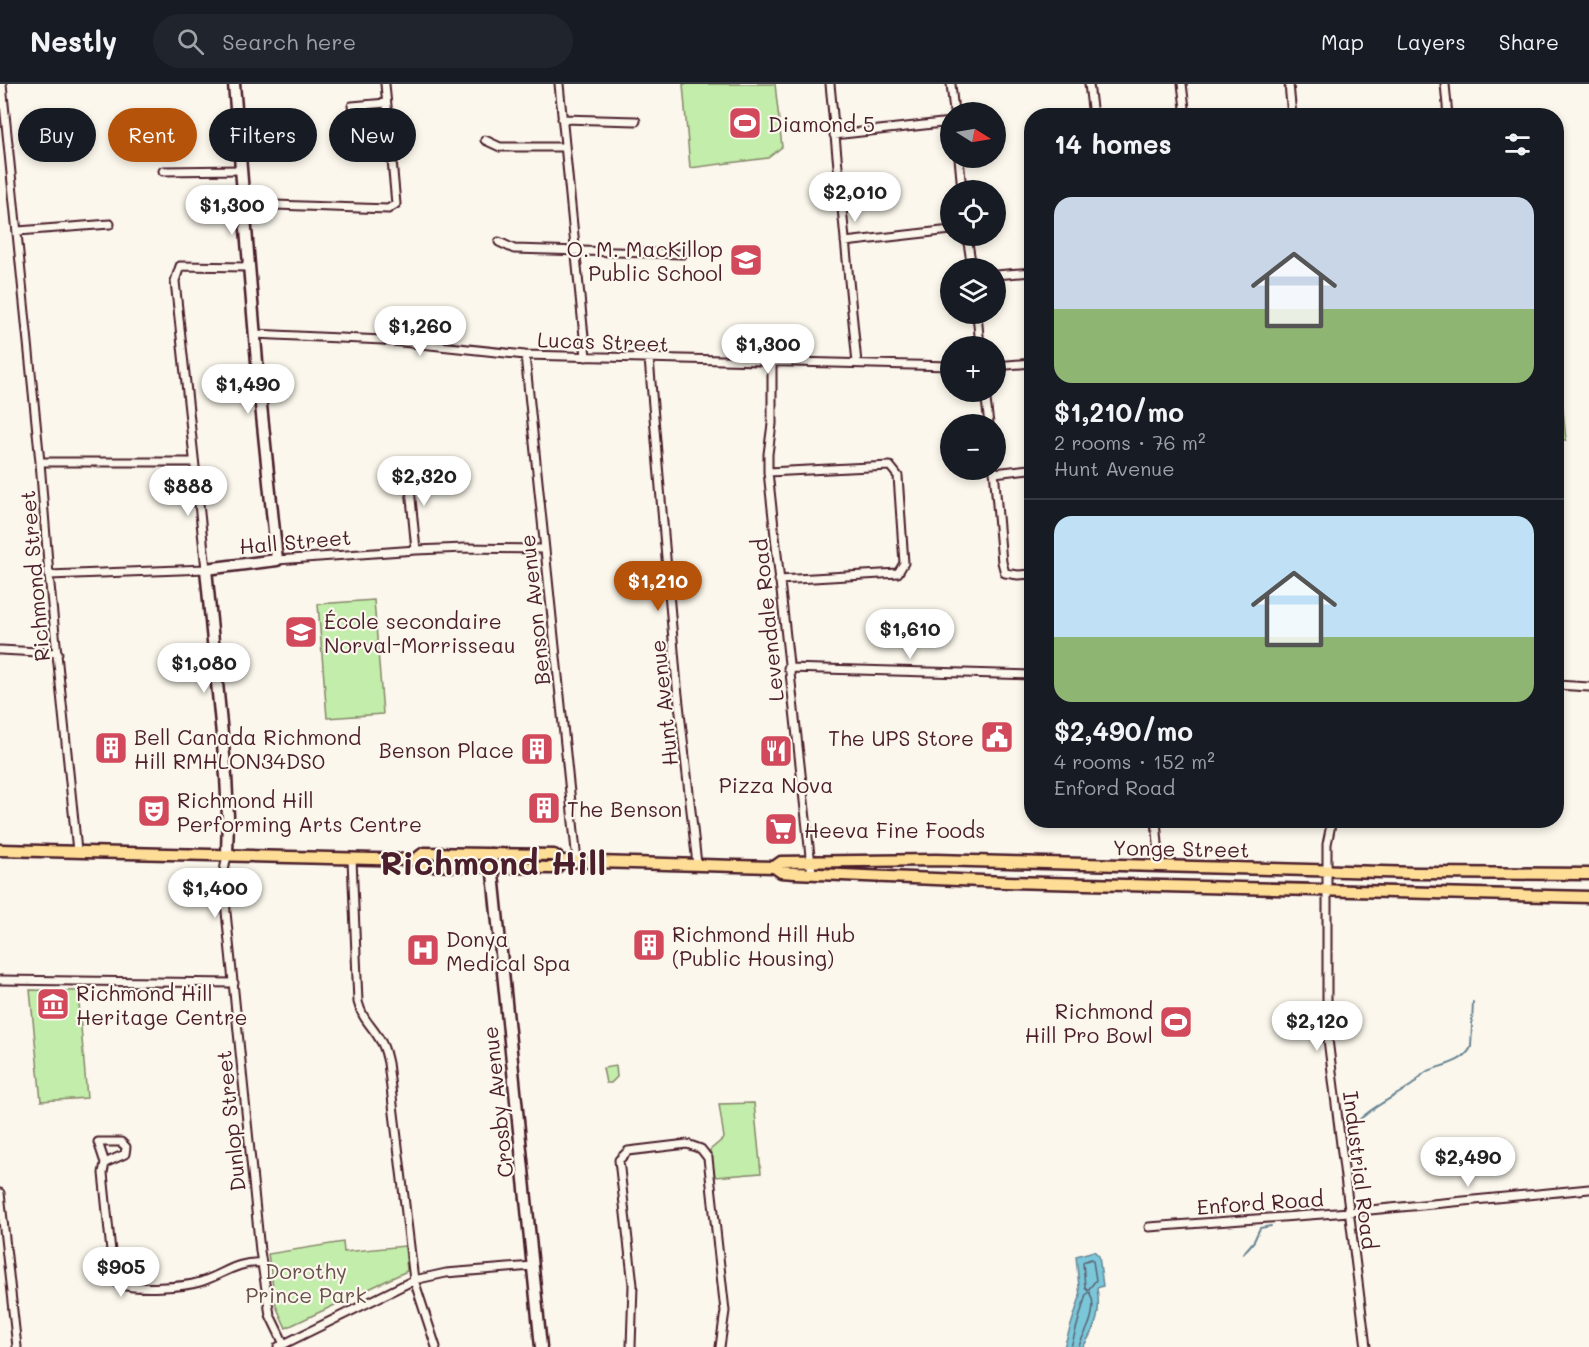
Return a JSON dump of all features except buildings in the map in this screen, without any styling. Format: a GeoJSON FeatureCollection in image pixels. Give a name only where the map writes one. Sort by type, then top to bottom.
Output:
{"type":"FeatureCollection","features":[{"type":"Feature","properties":{"kind":"main road","name":"Yonge Street"},"geometry":{"type":"LineString","coordinates":[[0,850],[415,860],[423,866],[554,868],[562,861]]}},
{"type":"Feature","properties":{"kind":"main road","name":"Yonge Street"},"geometry":{"type":"LineString","coordinates":[[415,860],[424,853],[554,855],[562,861],[774,867],[781,872],[1005,882],[1589,897]]}},
{"type":"Feature","properties":{"kind":"main road","name":"Yonge Street"},"geometry":{"type":"LineString","coordinates":[[774,867],[781,862],[936,860],[1417,873],[1589,874]]}},
{"type":"Feature","properties":{"kind":"street","name":"Richmond Street"},"geometry":{"type":"LineString","coordinates":[[2,84],[1,96],[18,231],[76,851]]}},
{"type":"Feature","properties":{"kind":"street"},"geometry":{"type":"LineString","coordinates":[[234,84],[254,334],[278,560]]}},
{"type":"Feature","properties":{"kind":"street"},"geometry":{"type":"LineString","coordinates":[[244,204],[388,209],[396,204],[385,84]]}},
{"type":"Feature","properties":{"kind":"street"},"geometry":{"type":"LineString","coordinates":[[559,84],[586,357]]}},
{"type":"Feature","properties":{"kind":"street"},"geometry":{"type":"LineString","coordinates":[[830,84],[857,363]]}},
{"type":"Feature","properties":{"kind":"street"},"geometry":{"type":"LineString","coordinates":[[951,84],[953,102]]}},
{"type":"Feature","properties":{"kind":"street"},"geometry":{"type":"LineString","coordinates":[[1089,84],[1092,108]]}},
{"type":"Feature","properties":{"kind":"street"},"geometry":{"type":"LineString","coordinates":[[1182,84],[1185,108]]}},
{"type":"Feature","properties":{"kind":"street"},"geometry":{"type":"LineString","coordinates":[[1290,84],[1292,108]]}},
{"type":"Feature","properties":{"kind":"street"},"geometry":{"type":"LineString","coordinates":[[1445,84],[1447,108]]}},
{"type":"Feature","properties":{"kind":"street"},"geometry":{"type":"LineString","coordinates":[[352,106],[386,103]]}},
{"type":"Feature","properties":{"kind":"street"},"geometry":{"type":"LineString","coordinates":[[562,119],[636,121]]}},
{"type":"Feature","properties":{"kind":"street"},"geometry":{"type":"LineString","coordinates":[[834,135],[940,123]]}},
{"type":"Feature","properties":{"kind":"street"},"geometry":{"type":"LineString","coordinates":[[485,140],[500,147],[565,147]]}},
{"type":"Feature","properties":{"kind":"street"},"geometry":{"type":"LineString","coordinates":[[163,171],[242,170]]}},
{"type":"Feature","properties":{"kind":"street"},"geometry":{"type":"LineString","coordinates":[[18,231],[110,224]]}},
{"type":"Feature","properties":{"kind":"street"},"geometry":{"type":"LineString","coordinates":[[844,242],[940,231]]}},
{"type":"Feature","properties":{"kind":"street"},"geometry":{"type":"LineString","coordinates":[[499,242],[514,249],[684,254]]}},
{"type":"Feature","properties":{"kind":"street"},"geometry":{"type":"LineString","coordinates":[[227,855],[226,776],[175,281],[180,266],[248,267]]}},
{"type":"Feature","properties":{"kind":"street"},"geometry":{"type":"LineString","coordinates":[[1006,274],[1024,273]]}},
{"type":"Feature","properties":{"kind":"street","name":"Lucas Street"},"geometry":{"type":"LineString","coordinates":[[254,334],[383,340],[525,355],[940,366]]}},
{"type":"Feature","properties":{"kind":"street","name":"Benson Avenue"},"geometry":{"type":"LineString","coordinates":[[525,355],[577,861]]}},
{"type":"Feature","properties":{"kind":"street","name":"Hunt Avenue"},"geometry":{"type":"LineString","coordinates":[[649,359],[677,686],[697,864]]}},
{"type":"Feature","properties":{"kind":"street","name":"Levendale Road"},"geometry":{"type":"LineString","coordinates":[[772,363],[772,423],[768,472],[812,874]]}},
{"type":"Feature","properties":{"kind":"street"},"geometry":{"type":"LineString","coordinates":[[1006,365],[1024,364]]}},
{"type":"Feature","properties":{"kind":"street"},"geometry":{"type":"LineString","coordinates":[[40,462],[194,462]]}},
{"type":"Feature","properties":{"kind":"street"},"geometry":{"type":"LineString","coordinates":[[768,472],[890,466],[898,476],[904,563],[898,573],[779,580]]}},
{"type":"Feature","properties":{"kind":"street"},"geometry":{"type":"LineString","coordinates":[[408,467],[416,549]]}},
{"type":"Feature","properties":{"kind":"street"},"geometry":{"type":"LineString","coordinates":[[1006,470],[1024,469]]}},
{"type":"Feature","properties":{"kind":"street"},"geometry":{"type":"LineString","coordinates":[[995,480],[1005,573],[1024,575]]}},
{"type":"Feature","properties":{"kind":"street","name":"Hall Street"},"geometry":{"type":"LineString","coordinates":[[49,575],[206,569],[278,560],[416,549],[544,549]]}},
{"type":"Feature","properties":{"kind":"street"},"geometry":{"type":"LineString","coordinates":[[0,650],[58,653]]}},
{"type":"Feature","properties":{"kind":"street"},"geometry":{"type":"LineString","coordinates":[[788,668],[1024,675]]}},
{"type":"Feature","properties":{"kind":"street"},"geometry":{"type":"LineString","coordinates":[[1564,685],[1589,687]]}},
{"type":"Feature","properties":{"kind":"street"},"geometry":{"type":"LineString","coordinates":[[1157,828],[1160,867]]}},
{"type":"Feature","properties":{"kind":"street","name":"Industrial Road"},"geometry":{"type":"LineString","coordinates":[[1331,828],[1327,870],[1327,1031],[1366,1347]]}},
{"type":"Feature","properties":{"kind":"street","name":"Crosby Avenue"},"geometry":{"type":"LineString","coordinates":[[491,854],[541,1347]]}},
{"type":"Feature","properties":{"kind":"street","name":"Dunlop Street"},"geometry":{"type":"LineString","coordinates":[[227,855],[224,871],[226,912],[262,1263],[270,1316],[281,1346]]}},
{"type":"Feature","properties":{"kind":"street"},"geometry":{"type":"LineString","coordinates":[[352,859],[358,1002],[361,1016],[380,1038],[385,1048],[414,1280],[436,1347]]}},
{"type":"Feature","properties":{"kind":"street"},"geometry":{"type":"LineString","coordinates":[[0,980],[234,983]]}},
{"type":"Feature","properties":{"kind":"street"},"geometry":{"type":"LineString","coordinates":[[631,1347],[633,1285],[619,1160],[628,1151],[687,1144],[701,1149],[708,1158],[725,1311],[720,1347]]}},
{"type":"Feature","properties":{"kind":"street"},"geometry":{"type":"LineString","coordinates":[[105,1163],[103,1173],[113,1271],[114,1279],[120,1285],[148,1287],[198,1283],[242,1263],[262,1263]]}},
{"type":"Feature","properties":{"kind":"street","name":"Enford Road"},"geometry":{"type":"LineString","coordinates":[[1149,1227],[1348,1212],[1589,1189]]}},
{"type":"Feature","properties":{"kind":"street"},"geometry":{"type":"LineString","coordinates":[[0,1193],[17,1347]]}},
{"type":"Feature","properties":{"kind":"street"},"geometry":{"type":"LineString","coordinates":[[281,1346],[414,1280],[446,1273],[532,1266]]}},
{"type":"Feature","properties":{"kind":"green space"},"geometry":{"type":"Polygon","coordinates":[[[683,84],[775,84],[782,147],[768,158],[690,168],[683,84]]]}},
{"type":"Feature","properties":{"kind":"green space"},"geometry":{"type":"Polygon","coordinates":[[[374,600],[383,714],[327,718],[318,604],[374,600]]]}},
{"type":"Feature","properties":{"kind":"green space"},"geometry":{"type":"Polygon","coordinates":[[[30,990],[78,991],[87,1098],[41,1101],[30,990]]]}},
{"type":"Feature","properties":{"kind":"green space"},"geometry":{"type":"Polygon","coordinates":[[[616,1066],[617,1077],[611,1083],[606,1083],[603,1068],[616,1066]]]}},
{"type":"Feature","properties":{"kind":"green space"},"geometry":{"type":"Polygon","coordinates":[[[754,1103],[761,1173],[715,1177],[710,1150],[724,1138],[719,1104],[754,1103]]]}},
{"type":"Feature","properties":{"kind":"green space","name":"Dorothy Prince Park"},"geometry":{"type":"Polygon","coordinates":[[[343,1242],[344,1252],[405,1246],[407,1271],[286,1328],[276,1306],[268,1254],[343,1242]]]}},
{"type":"Feature","properties":{"kind":"water"},"geometry":{"type":"Polygon","coordinates":[[[1094,1251],[1099,1256],[1103,1286],[1097,1288],[1097,1319],[1083,1347],[1064,1347],[1080,1297],[1076,1256],[1094,1251]]]}},
{"type":"Feature","properties":{"kind":"waterway"},"geometry":{"type":"LineString","coordinates":[[1347,1133],[1370,1111],[1412,1085],[1426,1072],[1457,1060],[1468,1052],[1471,1047],[1473,1002]]}},
{"type":"Feature","properties":{"kind":"waterway"},"geometry":{"type":"LineString","coordinates":[[1243,1254],[1254,1241],[1260,1228],[1271,1226]]}},
{"type":"Feature","properties":{"kind":"place","name":"Diamond 5"},"geometry":{"type":"Point","coordinates":[745,123]}},
{"type":"Feature","properties":{"kind":"place","name":"O. M. MacKillop Public School"},"geometry":{"type":"Point","coordinates":[746,260]}},
{"type":"Feature","properties":{"kind":"place","name":"École secondaire Norval-Morrisseau"},"geometry":{"type":"Point","coordinates":[301,632]}},
{"type":"Feature","properties":{"kind":"place","name":"The UPS Store"},"geometry":{"type":"Point","coordinates":[997,737]}},
{"type":"Feature","properties":{"kind":"place","name":"Bell Canada Richmond Hill RMHLON34DS0"},"geometry":{"type":"Point","coordinates":[111,748]}},
{"type":"Feature","properties":{"kind":"place","name":"Benson Place"},"geometry":{"type":"Point","coordinates":[537,749]}},
{"type":"Feature","properties":{"kind":"place","name":"Pizza Nova"},"geometry":{"type":"Point","coordinates":[776,751]}},
{"type":"Feature","properties":{"kind":"place","name":"The Benson"},"geometry":{"type":"Point","coordinates":[544,808]}},
{"type":"Feature","properties":{"kind":"place","name":"Richmond Hill Performing Arts Centre"},"geometry":{"type":"Point","coordinates":[154,811]}},
{"type":"Feature","properties":{"kind":"place","name":"Heeva Fine Foods"},"geometry":{"type":"Point","coordinates":[781,829]}},
{"type":"Feature","properties":{"kind":"place","name":"Richmond Hill Hub (Public Housing)"},"geometry":{"type":"Point","coordinates":[649,945]}},
{"type":"Feature","properties":{"kind":"place","name":"Donya Medical Spa"},"geometry":{"type":"Point","coordinates":[423,950]}},
{"type":"Feature","properties":{"kind":"place","name":"Richmond Hill Heritage Centre"},"geometry":{"type":"Point","coordinates":[53,1004]}},
{"type":"Feature","properties":{"kind":"place","name":"Richmond Hill Pro Bowl"},"geometry":{"type":"Point","coordinates":[1176,1022]}},
{"type":"Feature","properties":{"kind":"district","name":"Richmond Hill"},"geometry":{"type":"Point","coordinates":[493,861]}}]}
